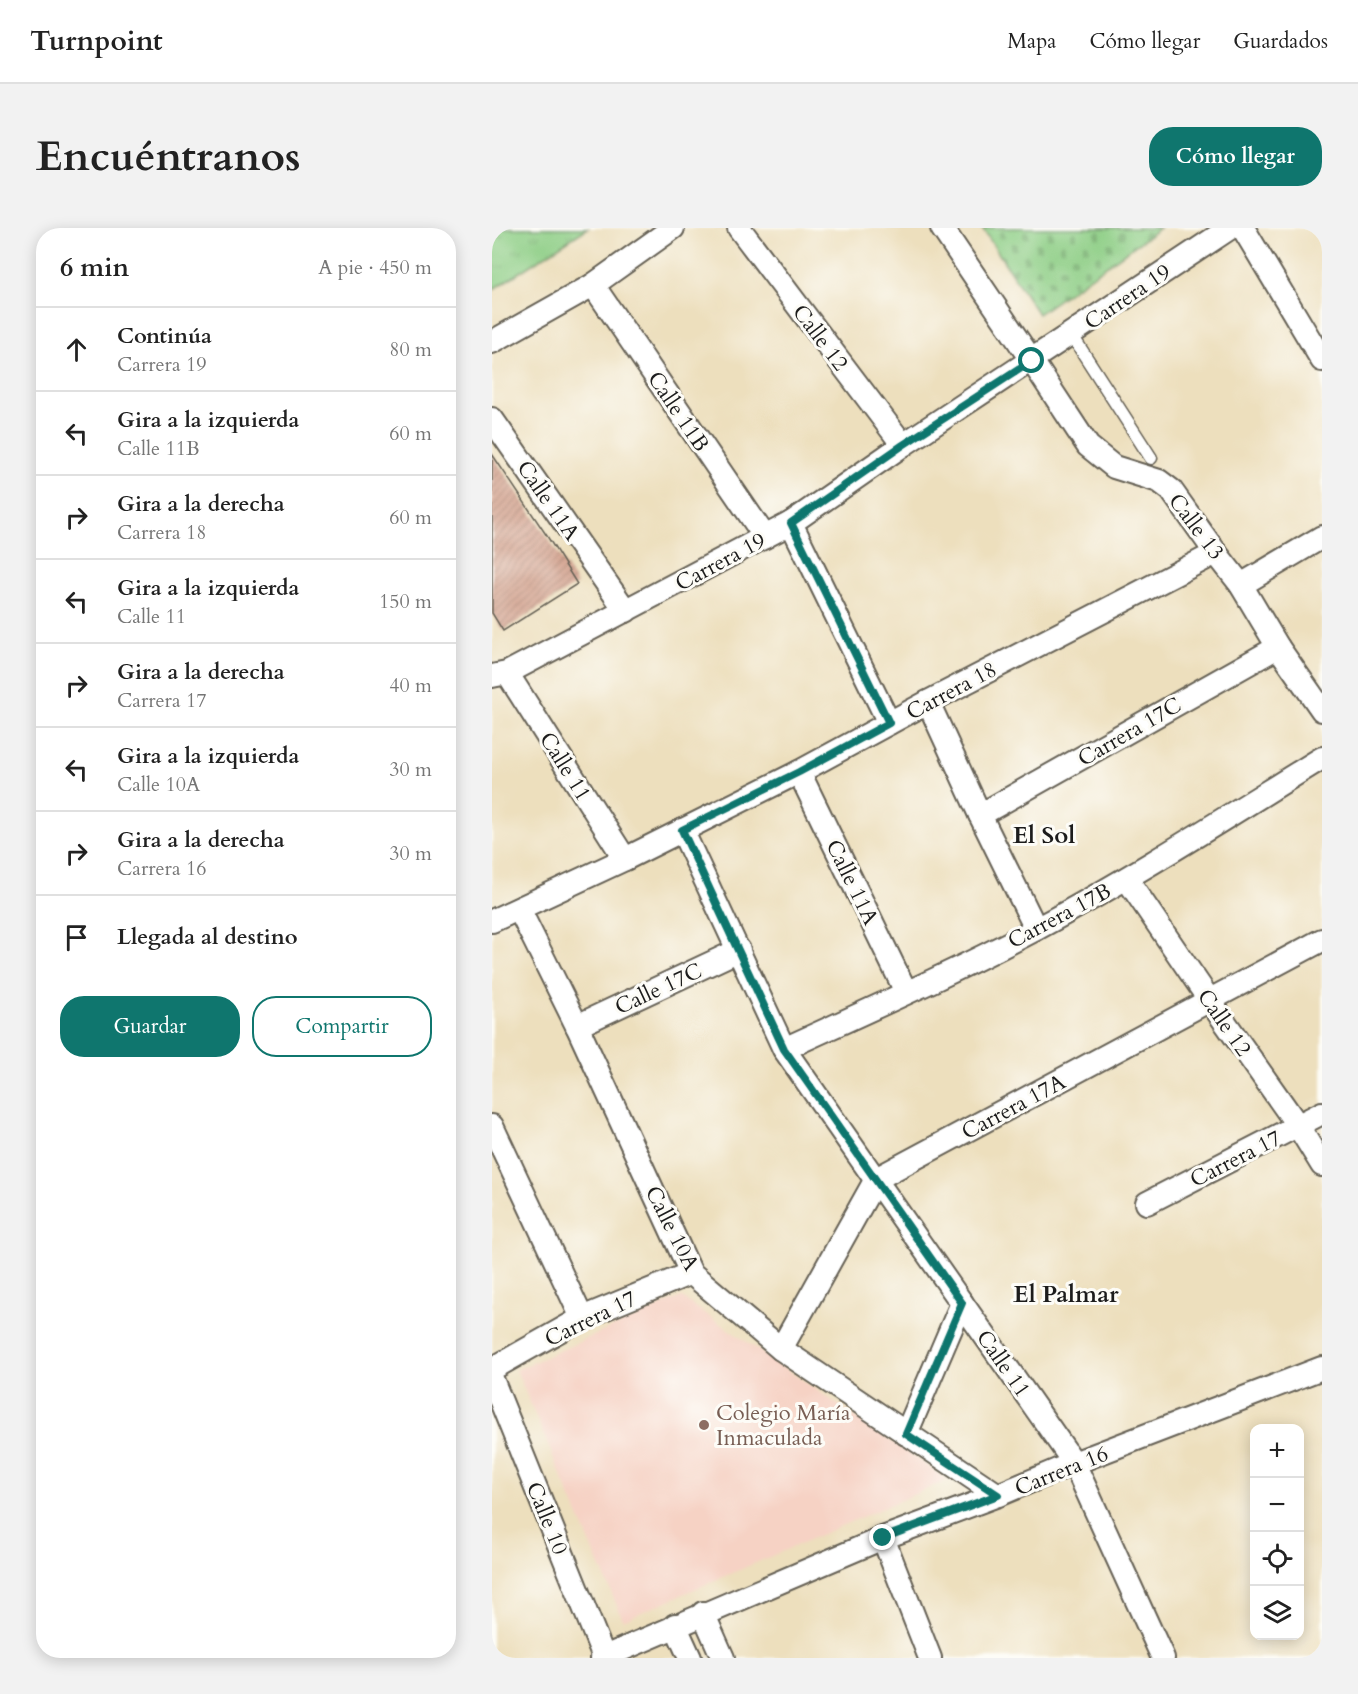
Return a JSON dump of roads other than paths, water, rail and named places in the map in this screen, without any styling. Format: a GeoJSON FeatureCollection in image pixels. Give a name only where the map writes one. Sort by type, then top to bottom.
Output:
{"type":"FeatureCollection","features":[{"type":"Feature","properties":{"kind":"street"},"geometry":{"type":"LineString","coordinates":[[492,342],[593,285],[673,228]]}},
{"type":"Feature","properties":{"kind":"street","name":"Calle 12"},"geometry":{"type":"LineString","coordinates":[[739,228],[903,445]]}},
{"type":"Feature","properties":{"kind":"street","name":"Calle 13"},"geometry":{"type":"LineString","coordinates":[[942,228],[1088,446],[1114,468],[1159,481],[1171,490],[1241,585],[1278,646],[1322,710]]}},
{"type":"Feature","properties":{"kind":"street","name":"Carrera 19"},"geometry":{"type":"LineString","coordinates":[[499,674],[626,611],[791,523],[903,445],[1230,228]]}},
{"type":"Feature","properties":{"kind":"street"},"geometry":{"type":"LineString","coordinates":[[1243,228],[1322,360]]}},
{"type":"Feature","properties":{"kind":"street","name":"Calle 11B"},"geometry":{"type":"LineString","coordinates":[[593,285],[765,537]]}},
{"type":"Feature","properties":{"kind":"street","name":"Calle 11A"},"geometry":{"type":"LineString","coordinates":[[492,418],[626,611]]}},
{"type":"Feature","properties":{"kind":"street"},"geometry":{"type":"LineString","coordinates":[[791,523],[889,723]]}},
{"type":"Feature","properties":{"kind":"street"},"geometry":{"type":"LineString","coordinates":[[1241,585],[1322,537]]}},
{"type":"Feature","properties":{"kind":"street","name":"Carrera 18"},"geometry":{"type":"LineString","coordinates":[[492,921],[625,859],[799,772],[928,702],[1216,553]]}},
{"type":"Feature","properties":{"kind":"street","name":"Carrera 17C"},"geometry":{"type":"LineString","coordinates":[[981,815],[1278,646]]}},
{"type":"Feature","properties":{"kind":"street","name":"Calle 11"},"geometry":{"type":"LineString","coordinates":[[499,674],[625,859]]}},
{"type":"Feature","properties":{"kind":"street"},"geometry":{"type":"LineString","coordinates":[[928,702],[1036,928]]}},
{"type":"Feature","properties":{"kind":"street","name":"Carrera 17B"},"geometry":{"type":"LineString","coordinates":[[784,1049],[1036,928],[1127,879],[1322,758]]}},
{"type":"Feature","properties":{"kind":"street","name":"Calle 11A"},"geometry":{"type":"LineString","coordinates":[[799,772],[906,992]]}},
{"type":"Feature","properties":{"kind":"street","name":"Calle 11"},"geometry":{"type":"LineString","coordinates":[[682,830],[784,1049],[1074,1463],[1163,1658]]}},
{"type":"Feature","properties":{"kind":"street","name":"Calle 12"},"geometry":{"type":"LineString","coordinates":[[1127,879],[1298,1126],[1322,1165]]}},
{"type":"Feature","properties":{"kind":"street","name":"Calle 10A"},"geometry":{"type":"LineString","coordinates":[[519,909],[577,1026],[691,1273],[780,1349],[998,1495]]}},
{"type":"Feature","properties":{"kind":"street","name":"Carrera 17A"},"geometry":{"type":"LineString","coordinates":[[876,1179],[1322,940]]}},
{"type":"Feature","properties":{"kind":"street","name":"Calle 17C"},"geometry":{"type":"LineString","coordinates":[[577,1026],[739,950]]}},
{"type":"Feature","properties":{"kind":"street","name":"Carrera 17"},"geometry":{"type":"LineString","coordinates":[[1147,1203],[1322,1113]]}},
{"type":"Feature","properties":{"kind":"street"},"geometry":{"type":"LineString","coordinates":[[492,1126],[582,1318]]}},
{"type":"Feature","properties":{"kind":"street"},"geometry":{"type":"LineString","coordinates":[[780,1349],[876,1179]]}},
{"type":"Feature","properties":{"kind":"street","name":"Carrera 17"},"geometry":{"type":"LineString","coordinates":[[492,1369],[582,1318],[691,1273]]}},
{"type":"Feature","properties":{"kind":"street"},"geometry":{"type":"LineString","coordinates":[[906,1434],[962,1303]]}},
{"type":"Feature","properties":{"kind":"street","name":"Carrera 16"},"geometry":{"type":"LineString","coordinates":[[603,1657],[883,1538],[1322,1368]]}},
{"type":"Feature","properties":{"kind":"street","name":"Calle 10"},"geometry":{"type":"LineString","coordinates":[[492,1379],[603,1657]]}},
{"type":"Feature","properties":{"kind":"street"},"geometry":{"type":"LineString","coordinates":[[883,1538],[930,1658]]}},
{"type":"Feature","properties":{"kind":"street"},"geometry":{"type":"LineString","coordinates":[[703,1613],[723,1658]]}},
{"type":"Feature","properties":{"kind":"street"},"geometry":{"type":"LineString","coordinates":[[675,1625],[690,1658]]}},
{"type":"Feature","properties":{"kind":"lane"},"geometry":{"type":"LineString","coordinates":[[1071,333],[1151,458]]}},
{"type":"Feature","properties":{"kind":"place","name":"Colegio María Inmaculada"},"geometry":{"type":"Point","coordinates":[704,1425]}},
{"type":"Feature","properties":{"kind":"district","name":"El Sol"},"geometry":{"type":"Point","coordinates":[1044,835]}},
{"type":"Feature","properties":{"kind":"district","name":"El Palmar"},"geometry":{"type":"Point","coordinates":[1066,1294]}}]}
